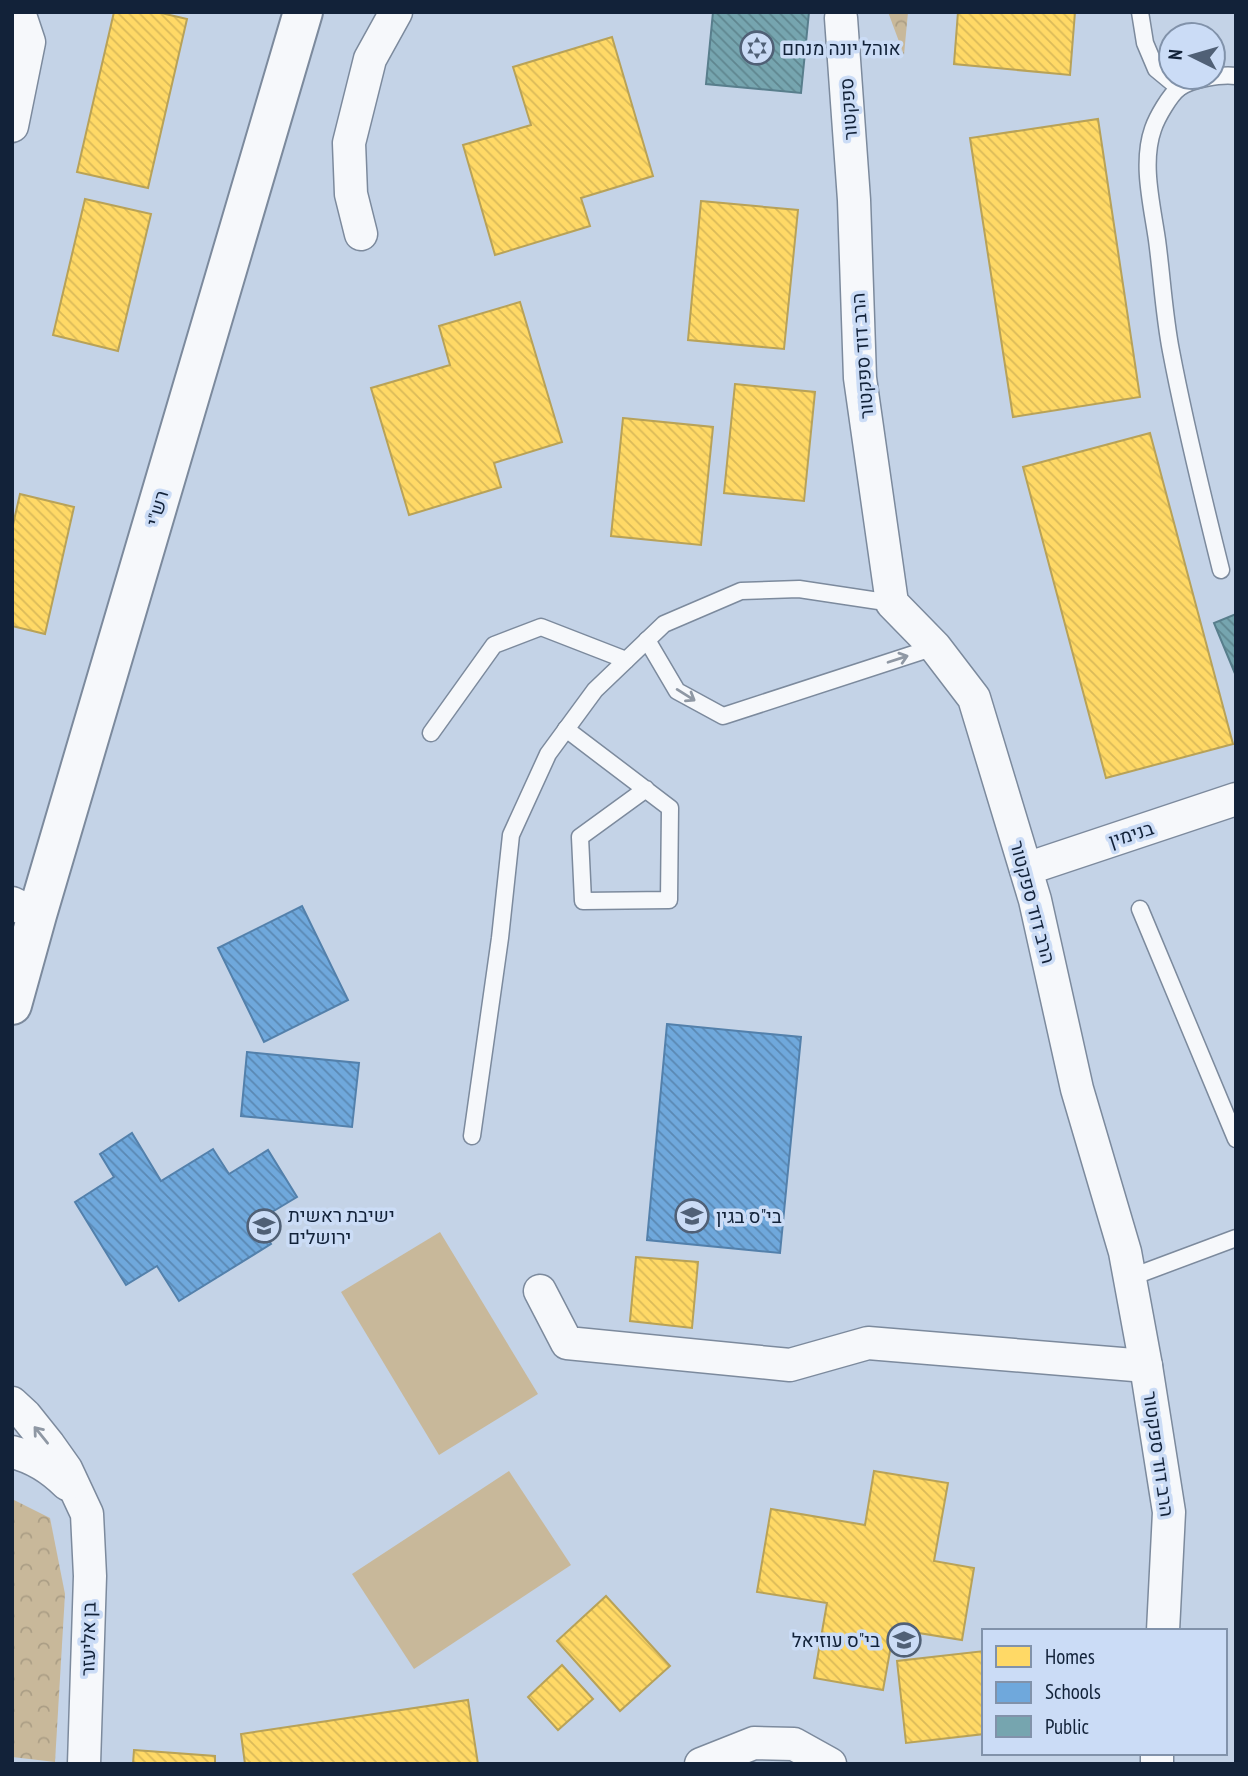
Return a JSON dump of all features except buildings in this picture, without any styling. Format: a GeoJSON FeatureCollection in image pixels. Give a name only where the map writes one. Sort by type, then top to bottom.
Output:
{"type":"FeatureCollection","features":[{"type":"Feature","properties":{"kind":"street"},"geometry":{"type":"LineString","coordinates":[[12,127],[29,41],[19,12]]}},
{"type":"Feature","properties":{"kind":"street","name":"רש\"י"},"geometry":{"type":"LineString","coordinates":[[12,1005],[24,909],[303,12]]}},
{"type":"Feature","properties":{"kind":"street"},"geometry":{"type":"LineString","coordinates":[[361,234],[351,194],[349,143],[370,59],[396,12]]}},
{"type":"Feature","properties":{"kind":"street","name":"ספקטור"},"geometry":{"type":"LineString","coordinates":[[841,18],[854,200]]}},
{"type":"Feature","properties":{"kind":"street","name":"הרב דוד ספקטור"},"geometry":{"type":"LineString","coordinates":[[854,200],[860,378],[892,603],[934,647],[974,698],[1035,900],[1077,1088],[1125,1252],[1146,1366],[1170,1512],[1163,1629]]}},
{"type":"Feature","properties":{"kind":"street","name":"בנימין"},"geometry":{"type":"LineString","coordinates":[[1026,869],[1236,799]]}},
{"type":"Feature","properties":{"kind":"street"},"geometry":{"type":"LineString","coordinates":[[541,1291],[567,1343],[790,1365],[868,1343],[1146,1366]]}},
{"type":"Feature","properties":{"kind":"street","name":"בן אליעזר"},"geometry":{"type":"LineString","coordinates":[[12,1403],[33,1425],[66,1469],[87,1514],[90,1576],[84,1764]]}},
{"type":"Feature","properties":{"kind":"street","name":"בן אליעזר"},"geometry":{"type":"LineString","coordinates":[[12,1452],[22,1454],[54,1471],[73,1489],[87,1514]]}},
{"type":"Feature","properties":{"kind":"street"},"geometry":{"type":"LineString","coordinates":[[701,1764],[754,1743],[794,1744],[830,1764]]}},
{"type":"Feature","properties":{"kind":"lane"},"geometry":{"type":"LineString","coordinates":[[1140,12],[1145,43],[1157,70]]}},
{"type":"Feature","properties":{"kind":"lane"},"geometry":{"type":"LineString","coordinates":[[1177,91],[1161,110],[1153,130],[1148,155],[1150,184],[1171,348],[1190,444],[1221,570]]}},
{"type":"Feature","properties":{"kind":"lane"},"geometry":{"type":"LineString","coordinates":[[472,1136],[500,938],[511,835],[548,754],[595,690],[664,624],[741,591],[799,589],[892,603]]}},
{"type":"Feature","properties":{"kind":"lane"},"geometry":{"type":"LineString","coordinates":[[432,733],[494,645],[541,626],[626,660]]}},
{"type":"Feature","properties":{"kind":"lane"},"geometry":{"type":"LineString","coordinates":[[647,640],[677,691],[723,716],[934,647]]}},
{"type":"Feature","properties":{"kind":"lane"},"geometry":{"type":"LineString","coordinates":[[566,729],[646,789],[670,808],[669,900],[583,901],[580,837],[646,789]]}},
{"type":"Feature","properties":{"kind":"lane"},"geometry":{"type":"LineString","coordinates":[[1140,909],[1236,1139]]}},
{"type":"Feature","properties":{"kind":"lane"},"geometry":{"type":"LineString","coordinates":[[1129,1278],[1236,1238]]}},
{"type":"Feature","properties":{"kind":"green space"},"geometry":{"type":"Polygon","coordinates":[[[888,12],[908,12],[904,55],[888,12]]]}},
{"type":"Feature","properties":{"kind":"green space"},"geometry":{"type":"Polygon","coordinates":[[[440,1232],[538,1394],[439,1455],[341,1292],[440,1232]]]}},
{"type":"Feature","properties":{"kind":"green space"},"geometry":{"type":"Polygon","coordinates":[[[509,1471],[571,1565],[414,1669],[352,1574],[509,1471]]]}},
{"type":"Feature","properties":{"kind":"green space"},"geometry":{"type":"Polygon","coordinates":[[[12,1499],[50,1518],[65,1594],[55,1762],[12,1757],[12,1499]]]}},
{"type":"Feature","properties":{"kind":"place","name":"אוהל יונה מנחם"},"geometry":{"type":"Point","coordinates":[757,48]}},
{"type":"Feature","properties":{"kind":"place","name":"בי\"ס בגין"},"geometry":{"type":"Point","coordinates":[692,1216]}},
{"type":"Feature","properties":{"kind":"place","name":"ישיבת ראשית ירושלים"},"geometry":{"type":"Point","coordinates":[264,1226]}},
{"type":"Feature","properties":{"kind":"place","name":"בי\"ס עוזיאל"},"geometry":{"type":"Point","coordinates":[904,1640]}}]}
